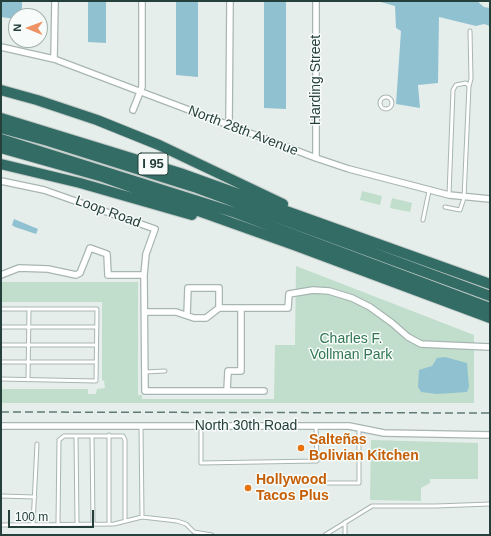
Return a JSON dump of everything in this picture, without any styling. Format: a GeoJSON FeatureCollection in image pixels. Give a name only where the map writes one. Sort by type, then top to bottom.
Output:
{"type":"FeatureCollection","features":[{"type":"Feature","properties":{"kind":"highway"},"geometry":{"type":"LineString","coordinates":[[1,90],[97,120],[159,145],[279,201],[304,216]]}},
{"type":"Feature","properties":{"kind":"highway","name":"I 95"},"geometry":{"type":"LineString","coordinates":[[1,118],[173,170],[490,284]]}},
{"type":"Feature","properties":{"kind":"highway"},"geometry":{"type":"LineString","coordinates":[[1,128],[55,143],[197,188],[490,296]]}},
{"type":"Feature","properties":{"kind":"highway"},"geometry":{"type":"LineString","coordinates":[[1,139],[236,213],[474,308],[490,308]]}},
{"type":"Feature","properties":{"kind":"highway","name":"I 95"},"geometry":{"type":"LineString","coordinates":[[1,148],[103,178],[474,308],[490,318]]}},
{"type":"Feature","properties":{"kind":"highway"},"geometry":{"type":"LineString","coordinates":[[1,164],[80,183],[294,245]]}},
{"type":"Feature","properties":{"kind":"street"},"geometry":{"type":"LineString","coordinates":[[54,59],[55,1]]}},
{"type":"Feature","properties":{"kind":"street"},"geometry":{"type":"LineString","coordinates":[[133,110],[142,87],[142,1]]}},
{"type":"Feature","properties":{"kind":"street"},"geometry":{"type":"LineString","coordinates":[[230,1],[230,125]]}},
{"type":"Feature","properties":{"kind":"street","name":"Harding Street"},"geometry":{"type":"LineString","coordinates":[[316,1],[316,158]]}},
{"type":"Feature","properties":{"kind":"street","name":"North 28th Avenue"},"geometry":{"type":"LineString","coordinates":[[1,47],[54,59],[316,158],[380,178],[429,191],[464,198],[490,199]]}},
{"type":"Feature","properties":{"kind":"street","name":"Loop Road"},"geometry":{"type":"LineString","coordinates":[[1,181],[33,187],[60,195],[155,229],[146,254],[144,275]]}},
{"type":"Feature","properties":{"kind":"street"},"geometry":{"type":"LineString","coordinates":[[1,275],[19,268],[48,269],[69,274],[80,273],[90,248],[107,254],[108,275],[144,275],[145,391],[264,391]]}},
{"type":"Feature","properties":{"kind":"street"},"geometry":{"type":"LineString","coordinates":[[187,315],[188,288],[219,288],[219,308]]}},
{"type":"Feature","properties":{"kind":"street"},"geometry":{"type":"LineString","coordinates":[[145,312],[176,312],[194,318],[206,318],[219,308],[288,308],[289,294],[317,290],[329,291],[352,298],[370,306],[392,322],[408,337],[420,344],[490,347]]}},
{"type":"Feature","properties":{"kind":"street"},"geometry":{"type":"LineString","coordinates":[[228,391],[228,371],[241,371],[241,308]]}},
{"type":"Feature","properties":{"kind":"street","name":"North 30th Road"},"geometry":{"type":"LineString","coordinates":[[1,426],[316,426],[359,428],[384,433],[490,435]]}},
{"type":"Feature","properties":{"kind":"lane"},"geometry":{"type":"LineString","coordinates":[[445,208],[460,210],[464,198],[469,86],[471,79],[470,31]]}},
{"type":"Feature","properties":{"kind":"lane"},"geometry":{"type":"LineString","coordinates":[[449,195],[453,90],[456,85],[459,84],[466,83],[469,86]]}},
{"type":"Feature","properties":{"kind":"lane"},"geometry":{"type":"LineString","coordinates":[[386,96],[391,99],[393,103],[391,107],[385,109],[380,103],[381,99],[386,96]]}},
{"type":"Feature","properties":{"kind":"lane"},"geometry":{"type":"LineString","coordinates":[[423,220],[429,191]]}},
{"type":"Feature","properties":{"kind":"lane"},"geometry":{"type":"LineString","coordinates":[[1,309],[97,309],[96,381],[1,379]]}},
{"type":"Feature","properties":{"kind":"lane"},"geometry":{"type":"LineString","coordinates":[[28,309],[28,380]]}},
{"type":"Feature","properties":{"kind":"lane"},"geometry":{"type":"LineString","coordinates":[[1,327],[96,327]]}},
{"type":"Feature","properties":{"kind":"lane"},"geometry":{"type":"LineString","coordinates":[[1,345],[96,346]]}},
{"type":"Feature","properties":{"kind":"lane"},"geometry":{"type":"LineString","coordinates":[[1,362],[96,362]]}},
{"type":"Feature","properties":{"kind":"lane"},"geometry":{"type":"LineString","coordinates":[[144,372],[165,371]]}},
{"type":"Feature","properties":{"kind":"lane"},"geometry":{"type":"LineString","coordinates":[[141,426],[142,517]]}},
{"type":"Feature","properties":{"kind":"lane"},"geometry":{"type":"LineString","coordinates":[[201,426],[201,463],[316,461],[316,426]]}},
{"type":"Feature","properties":{"kind":"lane"},"geometry":{"type":"LineString","coordinates":[[327,483],[358,483],[359,428]]}},
{"type":"Feature","properties":{"kind":"lane"},"geometry":{"type":"LineString","coordinates":[[109,435],[109,524]]}},
{"type":"Feature","properties":{"kind":"lane"},"geometry":{"type":"LineString","coordinates":[[58,523],[59,440],[64,436],[120,435],[124,440],[125,521]]}},
{"type":"Feature","properties":{"kind":"lane"},"geometry":{"type":"LineString","coordinates":[[76,436],[77,523]]}},
{"type":"Feature","properties":{"kind":"lane"},"geometry":{"type":"LineString","coordinates":[[92,436],[93,524]]}},
{"type":"Feature","properties":{"kind":"lane"},"geometry":{"type":"LineString","coordinates":[[34,524],[37,444]]}},
{"type":"Feature","properties":{"kind":"lane"},"geometry":{"type":"LineString","coordinates":[[1,496],[35,497]]}},
{"type":"Feature","properties":{"kind":"lane"},"geometry":{"type":"LineString","coordinates":[[327,534],[372,506],[490,504]]}},
{"type":"Feature","properties":{"kind":"lane"},"geometry":{"type":"LineString","coordinates":[[1,525],[58,523],[109,524],[142,517],[177,521],[186,524],[194,532],[212,535]]}},
{"type":"Feature","properties":{"kind":"lane"},"geometry":{"type":"LineString","coordinates":[[345,522],[345,535]]}},
{"type":"Feature","properties":{"kind":"green space"},"geometry":{"type":"Polygon","coordinates":[[[362,191],[382,196],[380,205],[360,200],[362,191]]]}},
{"type":"Feature","properties":{"kind":"green space"},"geometry":{"type":"Polygon","coordinates":[[[392,198],[412,203],[410,212],[390,208],[392,198]]]}},
{"type":"Feature","properties":{"kind":"green space","name":"Charles F. Vollman Park"},"geometry":{"type":"Polygon","coordinates":[[[296,266],[474,335],[474,403],[1,403],[1,389],[88,389],[88,394],[96,394],[97,389],[105,388],[104,381],[102,380],[102,302],[1,302],[1,282],[138,282],[138,395],[142,395],[142,399],[274,399],[275,345],[295,345],[296,266]]]}},
{"type":"Feature","properties":{"kind":"green space"},"geometry":{"type":"Polygon","coordinates":[[[371,440],[478,443],[478,479],[430,479],[430,483],[421,488],[421,501],[370,500],[371,440]]]}},
{"type":"Feature","properties":{"kind":"water"},"geometry":{"type":"Polygon","coordinates":[[[1,1],[22,1],[22,8],[8,8],[8,18],[1,17],[1,1]]]}},
{"type":"Feature","properties":{"kind":"water"},"geometry":{"type":"Polygon","coordinates":[[[88,1],[106,1],[106,43],[88,42],[88,1]]]}},
{"type":"Feature","properties":{"kind":"water"},"geometry":{"type":"Polygon","coordinates":[[[176,1],[198,1],[198,77],[176,75],[176,1]]]}},
{"type":"Feature","properties":{"kind":"water"},"geometry":{"type":"Polygon","coordinates":[[[264,1],[286,1],[286,109],[264,108],[264,1]]]}},
{"type":"Feature","properties":{"kind":"water"},"geometry":{"type":"Polygon","coordinates":[[[377,1],[477,1],[484,7],[490,8],[490,26],[484,24],[476,26],[439,17],[438,83],[418,85],[420,108],[396,104],[401,31],[396,28],[395,6],[377,1]]]}},
{"type":"Feature","properties":{"kind":"water"},"geometry":{"type":"Polygon","coordinates":[[[14,219],[38,229],[36,234],[12,225],[14,219]]]}},
{"type":"Feature","properties":{"kind":"water"},"geometry":{"type":"Polygon","coordinates":[[[445,357],[467,363],[469,387],[467,392],[437,394],[421,392],[418,387],[419,370],[432,366],[437,358],[445,357]]]}},
{"type":"Feature","properties":{"kind":"railway"},"geometry":{"type":"LineString","coordinates":[[1,412],[490,413]]}},
{"type":"Feature","properties":{"kind":"place","name":"Salteñas Bolivian Kitchen"},"geometry":{"type":"Point","coordinates":[301,448]}},
{"type":"Feature","properties":{"kind":"place","name":"Hollywood Tacos Plus"},"geometry":{"type":"Point","coordinates":[248,488]}}]}
